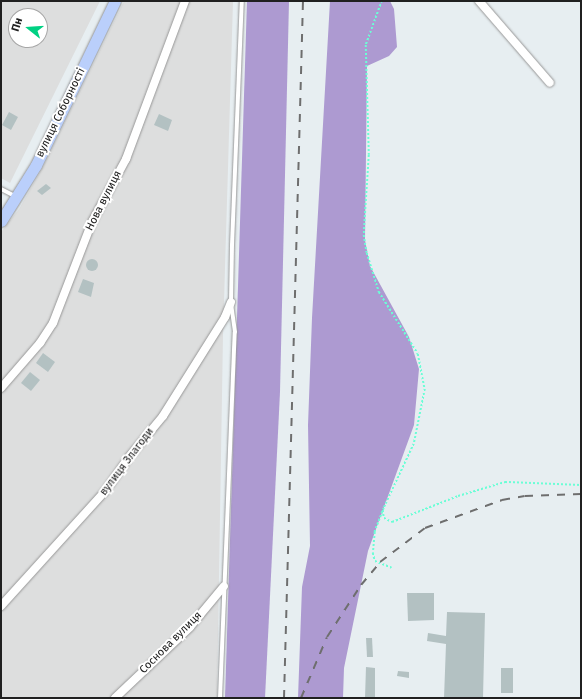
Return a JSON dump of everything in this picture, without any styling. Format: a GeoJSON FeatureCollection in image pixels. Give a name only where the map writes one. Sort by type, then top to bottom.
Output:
{"type":"FeatureCollection","features":[{"type":"Feature","properties":{"kind":"street","name":"вулиця Соборності"},"geometry":{"type":"LineString","coordinates":[[1,221],[18,197],[36,165],[115,1]]}},
{"type":"Feature","properties":{"kind":"street","name":"Нова вулиця"},"geometry":{"type":"LineString","coordinates":[[1,388],[40,343],[53,323],[92,222],[126,159],[185,1]]}},
{"type":"Feature","properties":{"kind":"street"},"geometry":{"type":"LineString","coordinates":[[479,1],[550,83]]}},
{"type":"Feature","properties":{"kind":"street","name":"вулиця Злагоди"},"geometry":{"type":"LineString","coordinates":[[1,606],[106,490],[129,457],[163,416],[225,317],[231,302]]}},
{"type":"Feature","properties":{"kind":"street","name":"Соснова вулиця"},"geometry":{"type":"LineString","coordinates":[[115,698],[190,627],[224,586]]}},
{"type":"Feature","properties":{"kind":"lane"},"geometry":{"type":"LineString","coordinates":[[220,698],[235,332],[231,302],[242,1]]}},
{"type":"Feature","properties":{"kind":"lane"},"geometry":{"type":"LineString","coordinates":[[1,189],[18,197]]}},
{"type":"Feature","properties":{"kind":"path"},"geometry":{"type":"LineString","coordinates":[[382,1],[366,45],[369,155],[364,235],[367,253],[379,292],[418,354],[424,389],[414,444],[384,508],[376,532],[373,553],[378,564],[392,568]]}},
{"type":"Feature","properties":{"kind":"path"},"geometry":{"type":"LineString","coordinates":[[384,508],[384,518],[392,522],[458,496],[505,482],[581,485]]}},
{"type":"Feature","properties":{"kind":"shaded area"},"geometry":{"type":"Polygon","coordinates":[[[1,1],[100,1],[10,183],[1,178],[1,1]]]}},
{"type":"Feature","properties":{"kind":"shaded area"},"geometry":{"type":"Polygon","coordinates":[[[124,1],[233,1],[223,335],[217,698],[1,698],[1,232],[19,209],[43,167],[124,1]]]}},
{"type":"Feature","properties":{"kind":"shaded area"},"geometry":{"type":"Polygon","coordinates":[[[247,1],[289,1],[280,392],[265,698],[225,698],[247,1]]]}},
{"type":"Feature","properties":{"kind":"shaded area"},"geometry":{"type":"Polygon","coordinates":[[[330,1],[390,1],[394,9],[397,47],[389,56],[367,66],[365,240],[370,266],[409,337],[419,369],[414,425],[368,551],[344,668],[343,698],[298,698],[302,587],[310,546],[308,425],[312,318],[330,1]]]}},
{"type":"Feature","properties":{"kind":"building"},"geometry":{"type":"Polygon","coordinates":[[[9,112],[18,117],[11,130],[2,125],[9,112]]]}},
{"type":"Feature","properties":{"kind":"building"},"geometry":{"type":"Polygon","coordinates":[[[159,114],[172,120],[168,131],[154,125],[159,114]]]}},
{"type":"Feature","properties":{"kind":"building"},"geometry":{"type":"Polygon","coordinates":[[[46,184],[51,188],[42,195],[37,191],[46,184]]]}},
{"type":"Feature","properties":{"kind":"building"},"geometry":{"type":"Polygon","coordinates":[[[92,259],[96,261],[98,265],[96,269],[92,271],[88,269],[86,265],[88,261],[92,259]]]}},
{"type":"Feature","properties":{"kind":"building"},"geometry":{"type":"Polygon","coordinates":[[[83,279],[94,283],[91,297],[78,292],[83,279]]]}},
{"type":"Feature","properties":{"kind":"building"},"geometry":{"type":"Polygon","coordinates":[[[43,353],[55,362],[48,372],[36,363],[43,353]]]}},
{"type":"Feature","properties":{"kind":"building"},"geometry":{"type":"Polygon","coordinates":[[[30,372],[40,380],[31,391],[21,383],[30,372]]]}},
{"type":"Feature","properties":{"kind":"building"},"geometry":{"type":"Polygon","coordinates":[[[407,593],[434,593],[434,620],[408,621],[407,593]]]}},
{"type":"Feature","properties":{"kind":"building"},"geometry":{"type":"Polygon","coordinates":[[[447,612],[485,613],[483,698],[444,698],[446,644],[427,641],[428,633],[446,636],[447,612]]]}},
{"type":"Feature","properties":{"kind":"building"},"geometry":{"type":"Polygon","coordinates":[[[366,638],[372,638],[373,657],[367,657],[366,638]]]}},
{"type":"Feature","properties":{"kind":"building"},"geometry":{"type":"Polygon","coordinates":[[[366,667],[375,668],[375,698],[365,698],[366,667]]]}},
{"type":"Feature","properties":{"kind":"building"},"geometry":{"type":"Polygon","coordinates":[[[501,668],[513,668],[513,693],[501,693],[501,668]]]}},
{"type":"Feature","properties":{"kind":"building"},"geometry":{"type":"Polygon","coordinates":[[[398,671],[409,672],[409,678],[397,676],[398,671]]]}},
{"type":"Feature","properties":{"kind":"railway"},"geometry":{"type":"LineString","coordinates":[[284,698],[303,1]]}},
{"type":"Feature","properties":{"kind":"railway"},"geometry":{"type":"LineString","coordinates":[[301,698],[327,637],[361,585],[380,562],[425,528],[502,500],[525,496],[581,494]]}}]}
